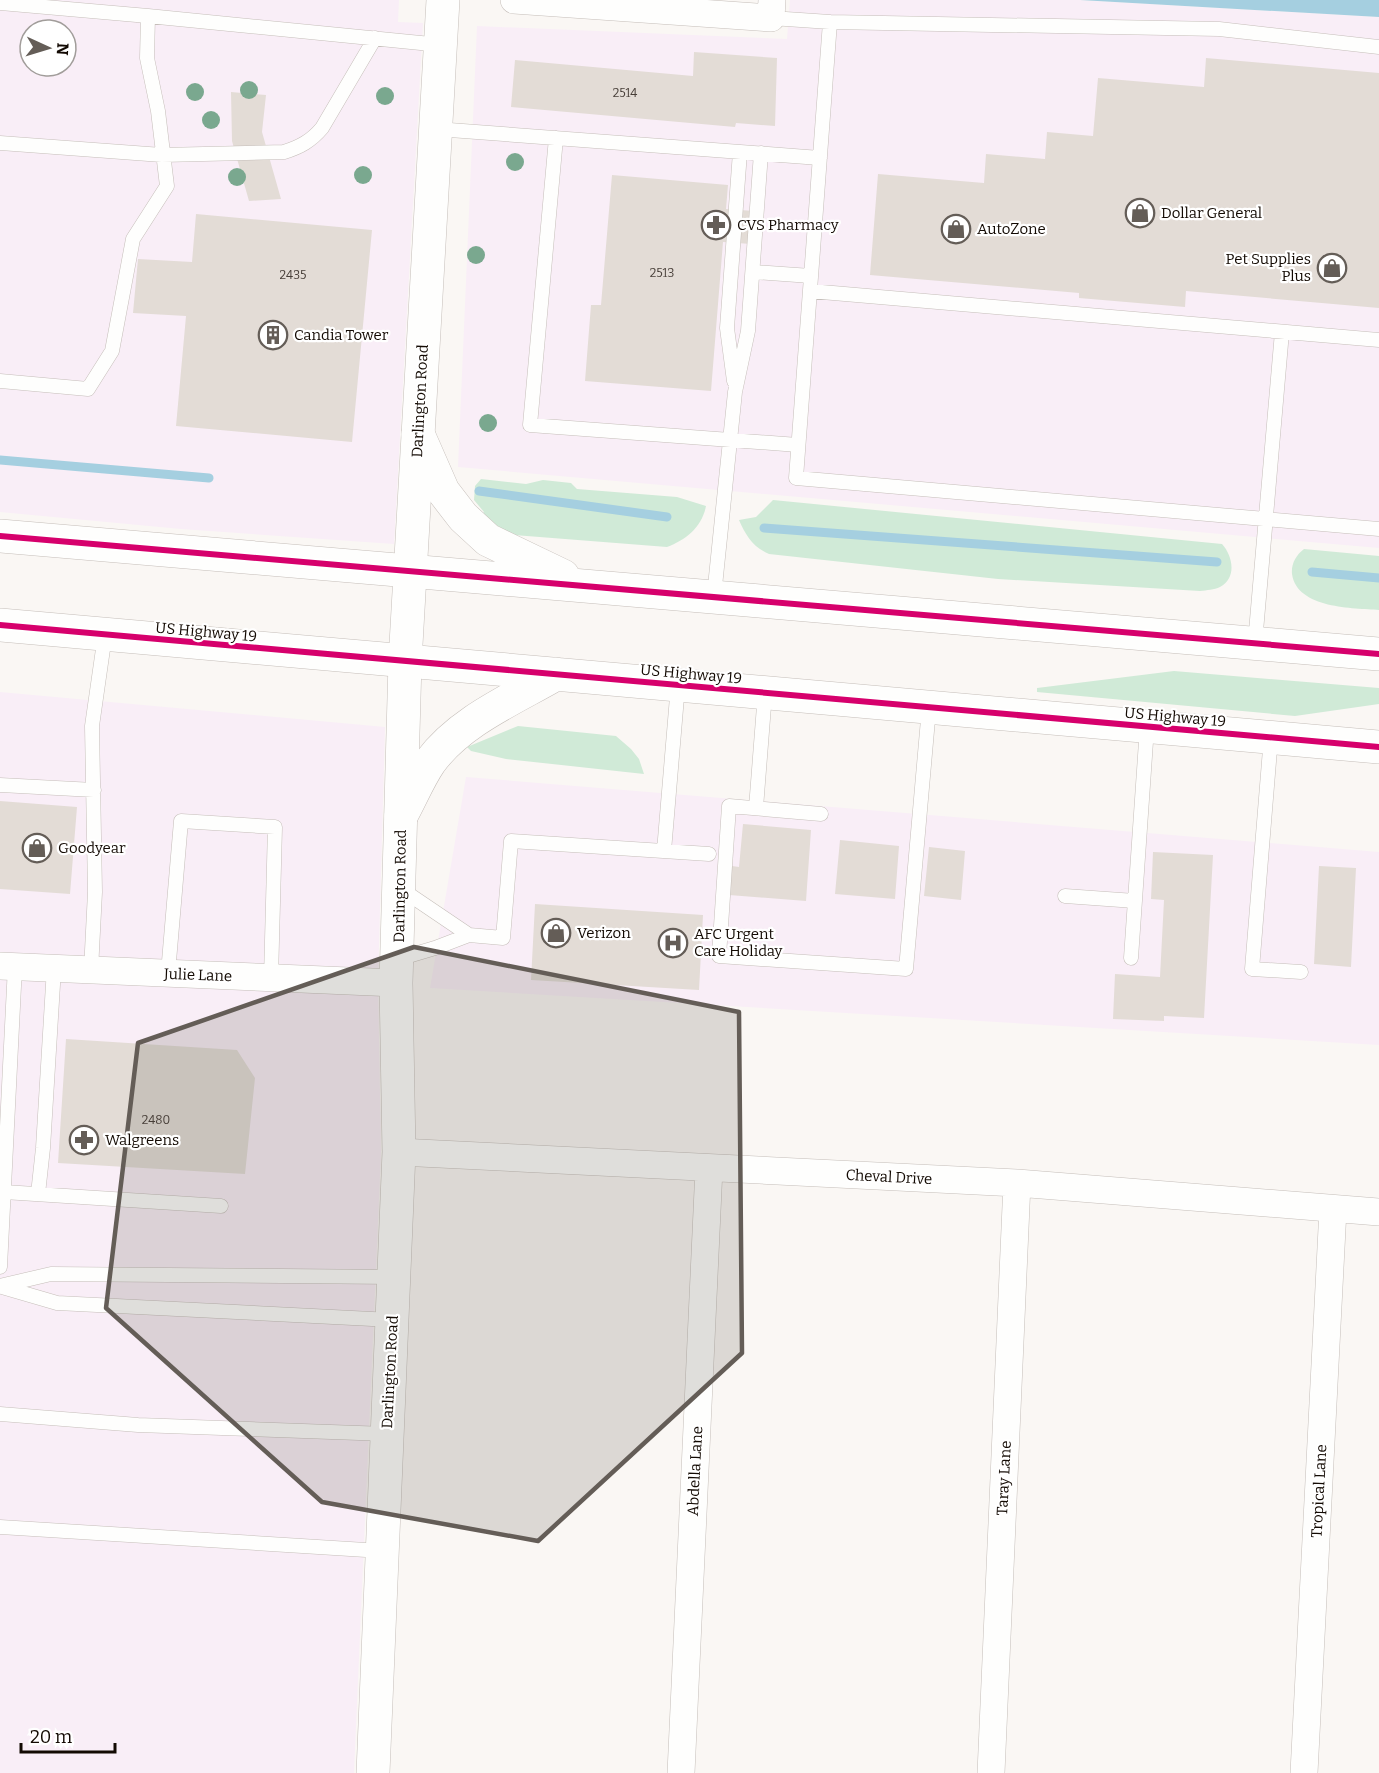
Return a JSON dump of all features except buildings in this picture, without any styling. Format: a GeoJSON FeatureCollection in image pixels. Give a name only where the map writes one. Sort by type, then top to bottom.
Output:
{"type":"FeatureCollection","features":[{"type":"Feature","properties":{"kind":"main road","name":"Darlington Road"},"geometry":{"type":"LineString","coordinates":[[373,1773],[399,1152],[397,971],[405,662],[443,0]]}},
{"type":"Feature","properties":{"kind":"main road"},"geometry":{"type":"LineString","coordinates":[[418,434],[443,491],[471,525],[488,540],[581,585]]}},
{"type":"Feature","properties":{"kind":"main road"},"geometry":{"type":"LineString","coordinates":[[0,536],[1379,654]]}},
{"type":"Feature","properties":{"kind":"main road","name":"US Highway 19"},"geometry":{"type":"LineString","coordinates":[[0,625],[1379,747]]}},
{"type":"Feature","properties":{"kind":"main road"},"geometry":{"type":"LineString","coordinates":[[401,816],[430,763],[445,745],[463,729],[556,674]]}},
{"type":"Feature","properties":{"kind":"street"},"geometry":{"type":"LineString","coordinates":[[514,0],[772,9]]}},
{"type":"Feature","properties":{"kind":"street","name":"Julie Lane"},"geometry":{"type":"LineString","coordinates":[[7,966],[271,978],[397,971]]}},
{"type":"Feature","properties":{"kind":"street","name":"Cheval Drive"},"geometry":{"type":"LineString","coordinates":[[399,1152],[1017,1184],[1379,1212]]}},
{"type":"Feature","properties":{"kind":"street","name":"Abdella Lane"},"geometry":{"type":"LineString","coordinates":[[681,1773],[709,1168]]}},
{"type":"Feature","properties":{"kind":"street","name":"Taray Lane"},"geometry":{"type":"LineString","coordinates":[[990,1773],[1017,1184]]}},
{"type":"Feature","properties":{"kind":"street","name":"Tropical Lane"},"geometry":{"type":"LineString","coordinates":[[1304,1773],[1333,1209]]}},
{"type":"Feature","properties":{"kind":"lane"},"geometry":{"type":"LineString","coordinates":[[0,3],[441,45]]}},
{"type":"Feature","properties":{"kind":"lane"},"geometry":{"type":"LineString","coordinates":[[772,9],[830,22],[1219,29],[1379,47]]}},
{"type":"Feature","properties":{"kind":"lane"},"geometry":{"type":"LineString","coordinates":[[0,381],[88,389],[112,351],[133,239],[167,186],[158,111],[147,58],[148,16]]}},
{"type":"Feature","properties":{"kind":"lane"},"geometry":{"type":"LineString","coordinates":[[830,22],[796,478],[1379,529]]}},
{"type":"Feature","properties":{"kind":"lane"},"geometry":{"type":"LineString","coordinates":[[0,143],[162,154],[284,152],[302,146],[322,129],[375,38]]}},
{"type":"Feature","properties":{"kind":"lane"},"geometry":{"type":"LineString","coordinates":[[436,129],[820,158]]}},
{"type":"Feature","properties":{"kind":"lane"},"geometry":{"type":"LineString","coordinates":[[556,138],[530,425],[798,445]]}},
{"type":"Feature","properties":{"kind":"lane"},"geometry":{"type":"LineString","coordinates":[[735,392],[727,328],[740,152]]}},
{"type":"Feature","properties":{"kind":"lane"},"geometry":{"type":"LineString","coordinates":[[714,596],[735,392],[748,331],[761,153]]}},
{"type":"Feature","properties":{"kind":"lane"},"geometry":{"type":"LineString","coordinates":[[754,272],[811,276]]}},
{"type":"Feature","properties":{"kind":"lane"},"geometry":{"type":"LineString","coordinates":[[810,291],[1379,340]]}},
{"type":"Feature","properties":{"kind":"lane"},"geometry":{"type":"LineString","coordinates":[[1255,643],[1282,332]]}},
{"type":"Feature","properties":{"kind":"lane"},"geometry":{"type":"LineString","coordinates":[[91,970],[95,892],[92,726],[105,635]]}},
{"type":"Feature","properties":{"kind":"lane"},"geometry":{"type":"LineString","coordinates":[[664,851],[678,685]]}},
{"type":"Feature","properties":{"kind":"lane"},"geometry":{"type":"LineString","coordinates":[[756,808],[765,693]]}},
{"type":"Feature","properties":{"kind":"lane"},"geometry":{"type":"LineString","coordinates":[[821,814],[729,806],[719,956],[906,969],[928,708]]}},
{"type":"Feature","properties":{"kind":"lane"},"geometry":{"type":"LineString","coordinates":[[1131,958],[1147,727]]}},
{"type":"Feature","properties":{"kind":"lane"},"geometry":{"type":"LineString","coordinates":[[1271,737],[1252,969],[1301,972]]}},
{"type":"Feature","properties":{"kind":"lane"},"geometry":{"type":"LineString","coordinates":[[0,785],[94,790]]}},
{"type":"Feature","properties":{"kind":"lane"},"geometry":{"type":"LineString","coordinates":[[168,973],[181,822],[275,827],[271,978]]}},
{"type":"Feature","properties":{"kind":"lane"},"geometry":{"type":"LineString","coordinates":[[397,971],[435,948],[469,935],[503,938],[512,841],[709,854]]}},
{"type":"Feature","properties":{"kind":"lane"},"geometry":{"type":"LineString","coordinates":[[399,888],[469,935]]}},
{"type":"Feature","properties":{"kind":"lane"},"geometry":{"type":"LineString","coordinates":[[1065,896],[1135,901]]}},
{"type":"Feature","properties":{"kind":"lane"},"geometry":{"type":"LineString","coordinates":[[0,1267],[4,1192],[7,966]]}},
{"type":"Feature","properties":{"kind":"lane"},"geometry":{"type":"LineString","coordinates":[[38,1194],[44,1148],[54,968]]}},
{"type":"Feature","properties":{"kind":"lane"},"geometry":{"type":"LineString","coordinates":[[4,1192],[221,1206]]}},
{"type":"Feature","properties":{"kind":"lane"},"geometry":{"type":"LineString","coordinates":[[0,1286],[51,1274],[395,1277]]}},
{"type":"Feature","properties":{"kind":"lane"},"geometry":{"type":"LineString","coordinates":[[0,1286],[57,1303],[392,1320]]}},
{"type":"Feature","properties":{"kind":"lane"},"geometry":{"type":"LineString","coordinates":[[0,1414],[138,1425],[387,1434]]}},
{"type":"Feature","properties":{"kind":"lane"},"geometry":{"type":"LineString","coordinates":[[0,1527],[382,1551]]}},
{"type":"Feature","properties":{"kind":"highlighted area"},"geometry":{"type":"Polygon","coordinates":[[[414,947],[739,1012],[742,1353],[538,1541],[322,1502],[106,1308],[138,1043],[414,947]]]}},
{"type":"Feature","properties":{"kind":"shaded area"},"geometry":{"type":"Polygon","coordinates":[[[0,0],[399,0],[398,22],[423,23],[394,544],[181,529],[0,512],[0,0]]]}},
{"type":"Feature","properties":{"kind":"shaded area"},"geometry":{"type":"Polygon","coordinates":[[[790,0],[1080,0],[1379,17],[1379,548],[458,467],[477,26],[787,39],[790,0]]]}},
{"type":"Feature","properties":{"kind":"shaded area"},"geometry":{"type":"Polygon","coordinates":[[[0,692],[385,727],[378,982],[381,1152],[354,1773],[0,1773],[0,692]]]}},
{"type":"Feature","properties":{"kind":"shaded area"},"geometry":{"type":"Polygon","coordinates":[[[466,777],[1379,852],[1379,1045],[430,988],[466,777]]]}},
{"type":"Feature","properties":{"kind":"green space"},"geometry":{"type":"Polygon","coordinates":[[[481,479],[526,484],[543,480],[571,483],[577,489],[677,497],[706,506],[701,520],[692,532],[681,541],[667,547],[514,535],[494,527],[480,516],[484,512],[474,500],[475,486],[481,479]]]}},
{"type":"Feature","properties":{"kind":"green space"},"geometry":{"type":"Polygon","coordinates":[[[773,500],[1222,544],[1231,561],[1231,573],[1220,587],[1200,591],[998,579],[769,554],[751,540],[739,520],[756,517],[773,500]]]}},
{"type":"Feature","properties":{"kind":"green space"},"geometry":{"type":"Polygon","coordinates":[[[1304,549],[1379,556],[1379,610],[1342,607],[1315,600],[1304,594],[1296,586],[1292,567],[1304,549]]]}},
{"type":"Feature","properties":{"kind":"green space"},"geometry":{"type":"Polygon","coordinates":[[[1174,671],[1379,688],[1379,704],[1295,716],[1037,692],[1037,688],[1174,671]]]}},
{"type":"Feature","properties":{"kind":"green space"},"geometry":{"type":"Polygon","coordinates":[[[518,726],[616,736],[639,759],[644,774],[506,759],[471,751],[467,747],[518,726]]]}},
{"type":"Feature","properties":{"kind":"water"},"geometry":{"type":"Polygon","coordinates":[[[1080,0],[1379,0],[1379,17],[1080,0]]]}},
{"type":"Feature","properties":{"kind":"waterway"},"geometry":{"type":"LineString","coordinates":[[0,460],[209,478]]}},
{"type":"Feature","properties":{"kind":"waterway"},"geometry":{"type":"LineString","coordinates":[[479,491],[667,517]]}},
{"type":"Feature","properties":{"kind":"waterway"},"geometry":{"type":"LineString","coordinates":[[764,528],[1217,562]]}},
{"type":"Feature","properties":{"kind":"waterway"},"geometry":{"type":"LineString","coordinates":[[1312,572],[1379,578]]}},
{"type":"Feature","properties":{"kind":"cycle path"},"geometry":{"type":"LineString","coordinates":[[0,536],[1379,654]]}},
{"type":"Feature","properties":{"kind":"cycle path"},"geometry":{"type":"LineString","coordinates":[[0,625],[1379,747]]}},
{"type":"Feature","properties":{"kind":"place","name":"Dollar General"},"geometry":{"type":"Point","coordinates":[1140,213]}},
{"type":"Feature","properties":{"kind":"place","name":"CVS Pharmacy"},"geometry":{"type":"Point","coordinates":[716,225]}},
{"type":"Feature","properties":{"kind":"place","name":"AutoZone"},"geometry":{"type":"Point","coordinates":[956,229]}},
{"type":"Feature","properties":{"kind":"place","name":"Pet Supplies Plus"},"geometry":{"type":"Point","coordinates":[1332,268]}},
{"type":"Feature","properties":{"kind":"place","name":"Candia Tower"},"geometry":{"type":"Point","coordinates":[273,335]}},
{"type":"Feature","properties":{"kind":"place","name":"Goodyear"},"geometry":{"type":"Point","coordinates":[37,848]}},
{"type":"Feature","properties":{"kind":"place","name":"Verizon"},"geometry":{"type":"Point","coordinates":[556,933]}},
{"type":"Feature","properties":{"kind":"place","name":"AFC Urgent Care Holiday"},"geometry":{"type":"Point","coordinates":[673,943]}},
{"type":"Feature","properties":{"kind":"place","name":"Walgreens"},"geometry":{"type":"Point","coordinates":[84,1140]}}]}
